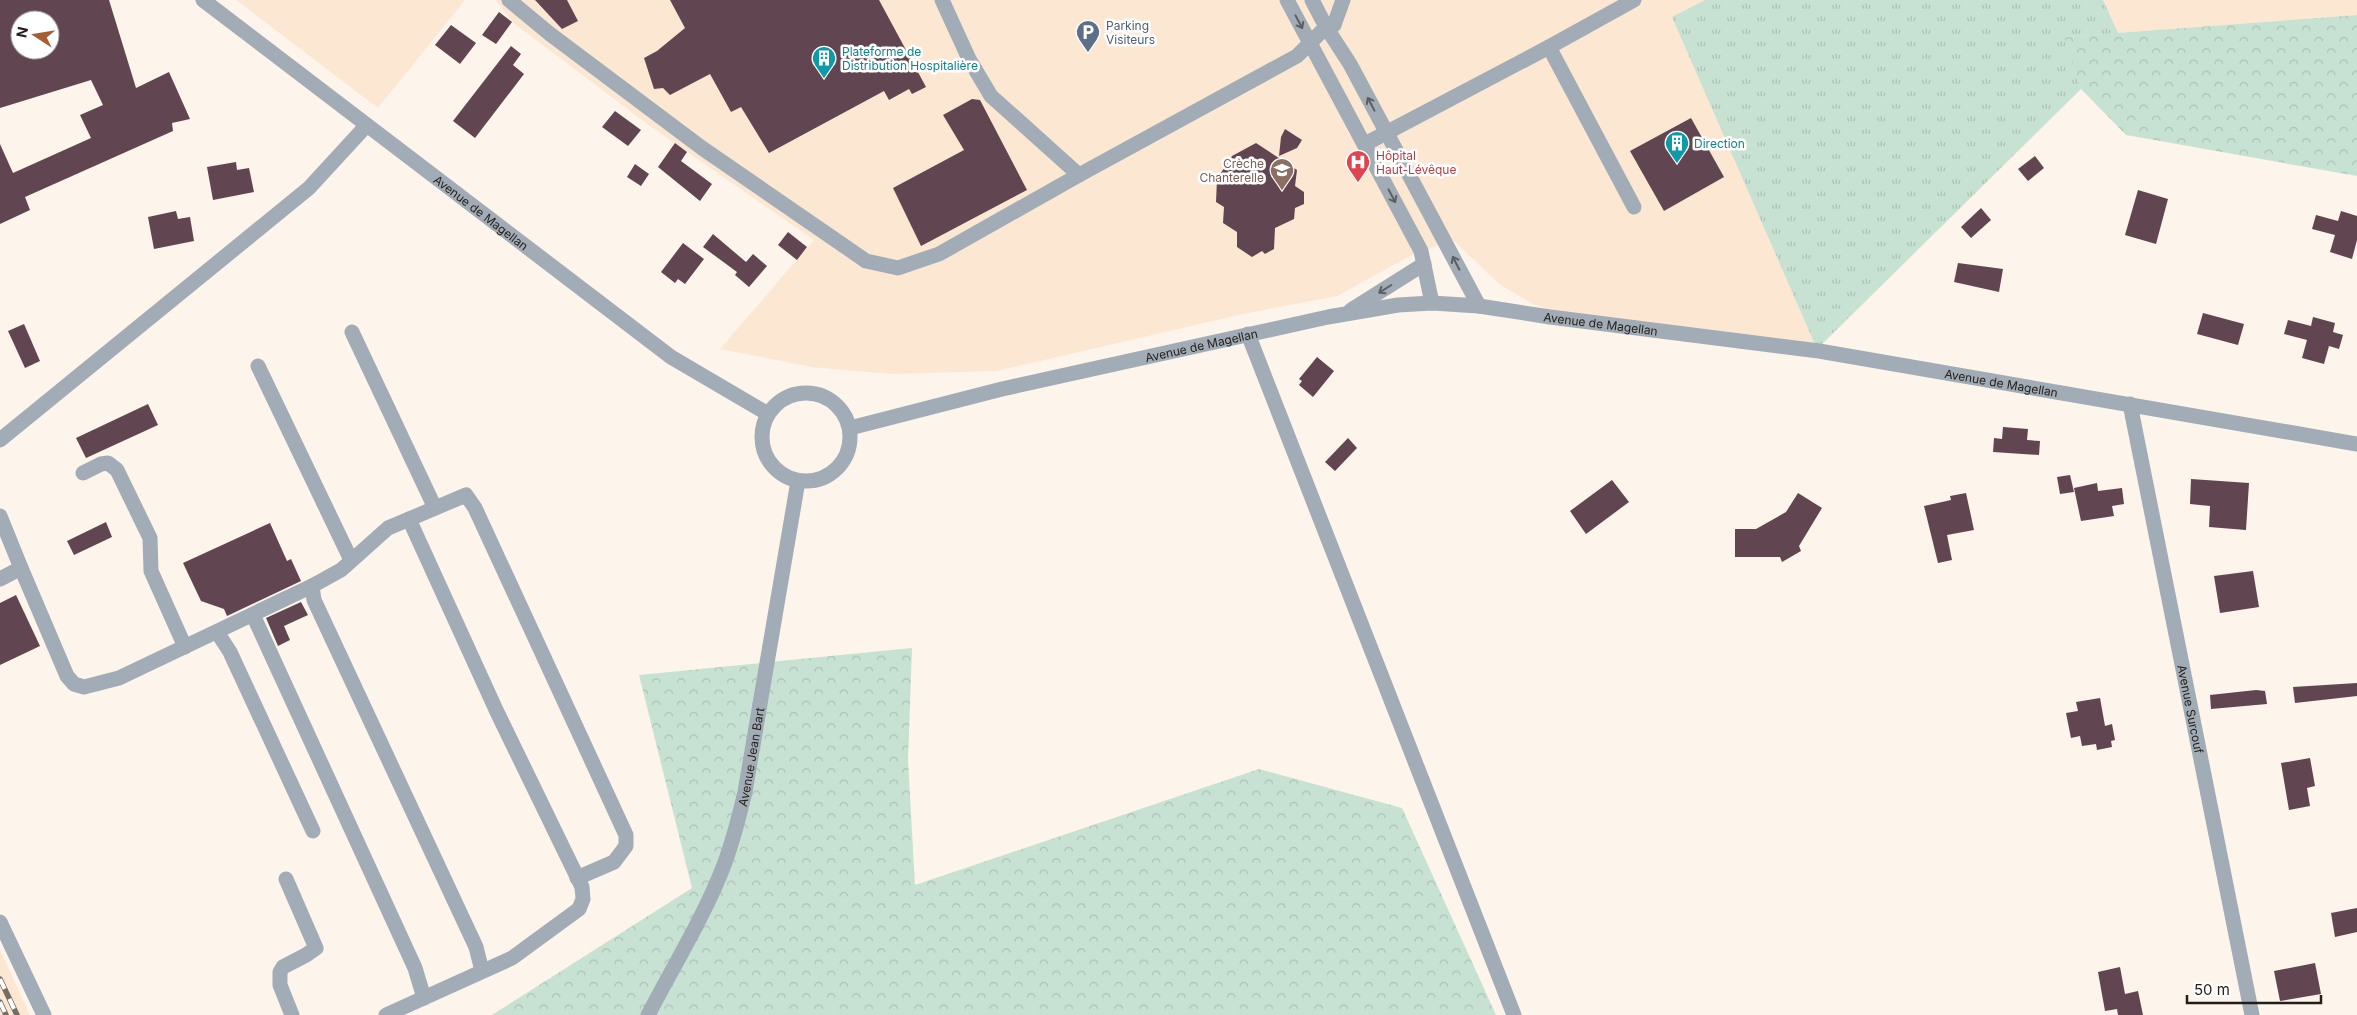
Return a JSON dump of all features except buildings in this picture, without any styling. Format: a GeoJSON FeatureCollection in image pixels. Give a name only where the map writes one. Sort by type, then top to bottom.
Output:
{"type":"FeatureCollection","features":[{"type":"Feature","properties":{"kind":"street","name":"Avenue de Magellan"},"geometry":{"type":"LineString","coordinates":[[203,0],[671,357],[768,414]]}},
{"type":"Feature","properties":{"kind":"street"},"geometry":{"type":"LineString","coordinates":[[509,0],[550,34],[702,148],[866,261],[898,268],[939,254],[1079,175],[1298,56],[1311,45],[1326,27],[1334,25],[1342,0]]}},
{"type":"Feature","properties":{"kind":"street"},"geometry":{"type":"LineString","coordinates":[[942,0],[969,59],[991,96],[1079,175]]}},
{"type":"Feature","properties":{"kind":"street"},"geometry":{"type":"LineString","coordinates":[[1287,0],[1422,251],[1432,303]]}},
{"type":"Feature","properties":{"kind":"street"},"geometry":{"type":"LineString","coordinates":[[1312,0],[1326,27],[1350,64],[1479,306]]}},
{"type":"Feature","properties":{"kind":"street"},"geometry":{"type":"LineString","coordinates":[[1365,144],[1549,48],[1634,0]]}},
{"type":"Feature","properties":{"kind":"street"},"geometry":{"type":"LineString","coordinates":[[1549,48],[1634,207]]}},
{"type":"Feature","properties":{"kind":"street"},"geometry":{"type":"LineString","coordinates":[[0,440],[309,188],[366,126]]}},
{"type":"Feature","properties":{"kind":"street"},"geometry":{"type":"LineString","coordinates":[[1345,314],[1424,264]]}},
{"type":"Feature","properties":{"kind":"street","name":"Avenue de Magellan"},"geometry":{"type":"LineString","coordinates":[[850,428],[1002,389],[1248,334],[1398,305],[1432,303],[1479,306],[1550,317],[1818,350],[2357,444]]}},
{"type":"Feature","properties":{"kind":"street"},"geometry":{"type":"LineString","coordinates":[[352,332],[435,508]]}},
{"type":"Feature","properties":{"kind":"street"},"geometry":{"type":"LineString","coordinates":[[1248,334],[1514,1015]]}},
{"type":"Feature","properties":{"kind":"street"},"geometry":{"type":"LineString","coordinates":[[258,366],[351,560]]}},
{"type":"Feature","properties":{"kind":"street"},"geometry":{"type":"LineString","coordinates":[[807,392],[822,394],[835,402],[845,414],[850,428],[851,443],[846,457],[838,469],[826,477],[812,481],[798,481],[784,476],[773,467],[766,455],[762,441],[763,427],[768,414],[778,402],[792,394],[807,392]]}},
{"type":"Feature","properties":{"kind":"street","name":"Avenue Surcouf"},"geometry":{"type":"LineString","coordinates":[[2130,404],[2252,1015]]}},
{"type":"Feature","properties":{"kind":"street"},"geometry":{"type":"LineString","coordinates":[[84,474],[100,464],[108,464],[117,470],[150,538],[151,571],[184,647]]}},
{"type":"Feature","properties":{"kind":"street","name":"Avenue Jean Bart"},"geometry":{"type":"LineString","coordinates":[[648,1015],[709,897],[735,832],[746,782],[798,481]]}},
{"type":"Feature","properties":{"kind":"street"},"geometry":{"type":"LineString","coordinates":[[0,516],[67,676],[74,684],[84,687],[119,678],[312,586],[341,570],[388,528],[466,495],[475,508],[626,836],[626,846],[614,862],[578,878]]}},
{"type":"Feature","properties":{"kind":"street"},"geometry":{"type":"LineString","coordinates":[[386,1015],[512,958],[579,909],[583,899],[582,887],[578,878],[493,704],[409,519]]}},
{"type":"Feature","properties":{"kind":"street"},"geometry":{"type":"LineString","coordinates":[[0,579],[21,568]]}},
{"type":"Feature","properties":{"kind":"street"},"geometry":{"type":"LineString","coordinates":[[312,586],[314,600],[476,947],[482,971]]}},
{"type":"Feature","properties":{"kind":"street"},"geometry":{"type":"LineString","coordinates":[[252,615],[415,968],[424,998]]}},
{"type":"Feature","properties":{"kind":"street"},"geometry":{"type":"LineString","coordinates":[[216,632],[230,652],[312,831]]}},
{"type":"Feature","properties":{"kind":"street"},"geometry":{"type":"LineString","coordinates":[[286,879],[316,948],[306,956],[283,967],[280,972],[280,985],[292,1015]]}},
{"type":"Feature","properties":{"kind":"street"},"geometry":{"type":"LineString","coordinates":[[0,922],[44,1015]]}},
{"type":"Feature","properties":{"kind":"shaded area"},"geometry":{"type":"Polygon","coordinates":[[[236,0],[465,0],[378,108],[236,0]]]}},
{"type":"Feature","properties":{"kind":"shaded area","name":"Hôpital Haut-Lévêque"},"geometry":{"type":"Polygon","coordinates":[[[496,0],[2357,0],[2357,15],[2064,37],[2081,89],[1817,349],[1574,318],[1533,304],[1499,284],[1453,240],[1410,256],[1337,296],[1243,314],[996,371],[890,374],[812,367],[720,349],[814,240],[650,126],[511,21],[496,0]]]}},
{"type":"Feature","properties":{"kind":"shaded area"},"geometry":{"type":"Polygon","coordinates":[[[0,950],[30,1015],[0,1015],[0,950]]]}},
{"type":"Feature","properties":{"kind":"green space"},"geometry":{"type":"Polygon","coordinates":[[[1705,0],[2103,0],[2118,33],[2064,37],[2081,89],[1817,349],[1672,17],[1705,0]]]}},
{"type":"Feature","properties":{"kind":"green space"},"geometry":{"type":"Polygon","coordinates":[[[2357,15],[2357,176],[2126,135],[2081,89],[2063,37],[2357,15]]]}},
{"type":"Feature","properties":{"kind":"green space"},"geometry":{"type":"Polygon","coordinates":[[[912,648],[908,760],[915,885],[1259,769],[1402,808],[1496,1015],[492,1015],[692,888],[639,675],[912,648]]]}},
{"type":"Feature","properties":{"kind":"railway"},"geometry":{"type":"LineString","coordinates":[[0,979],[17,1015]]}},
{"type":"Feature","properties":{"kind":"railway"},"geometry":{"type":"LineString","coordinates":[[0,1002],[6,1015]]}},
{"type":"Feature","properties":{"kind":"place","name":"Parking Visiteurs"},"geometry":{"type":"Point","coordinates":[1088,53]}},
{"type":"Feature","properties":{"kind":"place","name":"Plateforme de Distribution Hospitalière"},"geometry":{"type":"Point","coordinates":[824,79]}},
{"type":"Feature","properties":{"kind":"place","name":"Direction"},"geometry":{"type":"Point","coordinates":[1677,164]}},
{"type":"Feature","properties":{"kind":"place","name":"Hôpital Haut-Lévêque"},"geometry":{"type":"Point","coordinates":[1358,183]}},
{"type":"Feature","properties":{"kind":"place","name":"Crèche Chanterelle"},"geometry":{"type":"Point","coordinates":[1282,191]}}]}
